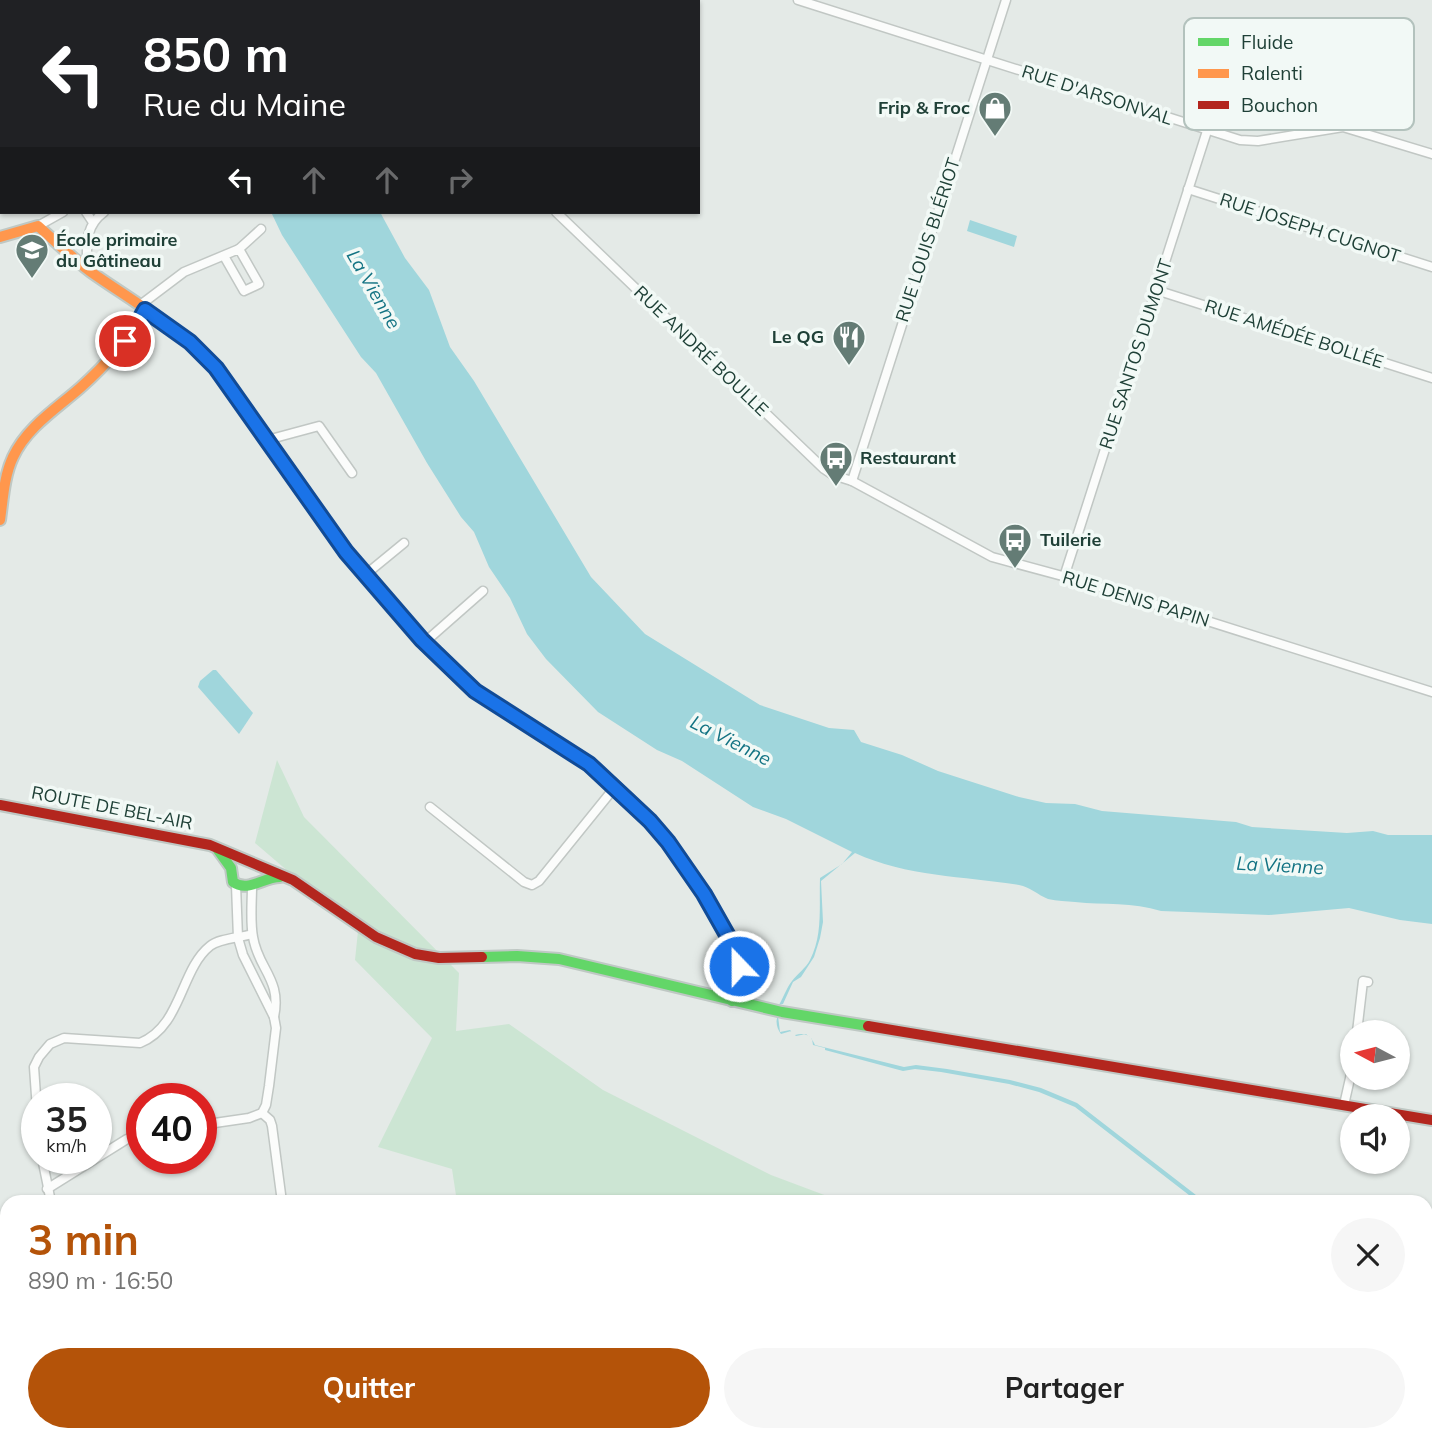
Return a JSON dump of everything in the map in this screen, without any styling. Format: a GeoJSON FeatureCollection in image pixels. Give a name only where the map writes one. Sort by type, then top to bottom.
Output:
{"type":"FeatureCollection","features":[{"type":"Feature","properties":{"kind":"street","name":"RUE D'ARSONVAL"},"geometry":{"type":"LineString","coordinates":[[798,0],[1184,124]]}},
{"type":"Feature","properties":{"kind":"street","name":"RUE LOUIS BLÉRIOT"},"geometry":{"type":"LineString","coordinates":[[852,481],[1006,0]]}},
{"type":"Feature","properties":{"kind":"street","name":"RUE D'ARSONVAL"},"geometry":{"type":"LineString","coordinates":[[1204,130],[1251,142],[1325,130]]}},
{"type":"Feature","properties":{"kind":"street","name":"RUE D'ARSONVAL"},"geometry":{"type":"LineString","coordinates":[[1353,130],[1432,154]]}},
{"type":"Feature","properties":{"kind":"street","name":"RUE SANTOS DUMONT"},"geometry":{"type":"LineString","coordinates":[[1064,576],[1207,131]]}},
{"type":"Feature","properties":{"kind":"street","name":"RUE JOSEPH CUGNOT"},"geometry":{"type":"LineString","coordinates":[[1188,189],[1432,267]]}},
{"type":"Feature","properties":{"kind":"street"},"geometry":{"type":"LineString","coordinates":[[0,237],[38,226],[59,214]]}},
{"type":"Feature","properties":{"kind":"street"},"geometry":{"type":"LineString","coordinates":[[87,214],[92,221]]}},
{"type":"Feature","properties":{"kind":"street"},"geometry":{"type":"LineString","coordinates":[[87,269],[92,221],[101,214]]}},
{"type":"Feature","properties":{"kind":"street","name":"RUE ANDRÉ BOULLE"},"geometry":{"type":"LineString","coordinates":[[558,214],[824,469],[852,481]]}},
{"type":"Feature","properties":{"kind":"street"},"geometry":{"type":"LineString","coordinates":[[38,226],[87,269],[190,342],[216,368],[365,575],[425,642],[475,691],[564,747],[615,787],[668,842],[704,894],[728,937],[739,966],[732,1001]]}},
{"type":"Feature","properties":{"kind":"street"},"geometry":{"type":"LineString","coordinates":[[0,520],[8,470],[29,433],[83,386],[117,350],[135,328],[142,308],[184,272],[239,248],[261,229]]}},
{"type":"Feature","properties":{"kind":"street"},"geometry":{"type":"LineString","coordinates":[[224,256],[244,292],[259,284],[239,248]]}},
{"type":"Feature","properties":{"kind":"street","name":"RUE AMÉDÉE BOLLÉE"},"geometry":{"type":"LineString","coordinates":[[1156,290],[1432,378]]}},
{"type":"Feature","properties":{"kind":"street"},"geometry":{"type":"LineString","coordinates":[[267,440],[319,426],[352,473]]}},
{"type":"Feature","properties":{"kind":"street","name":"RUE DENIS PAPIN"},"geometry":{"type":"LineString","coordinates":[[852,481],[985,554],[1064,576],[1432,692]]}},
{"type":"Feature","properties":{"kind":"street"},"geometry":{"type":"LineString","coordinates":[[365,575],[404,543]]}},
{"type":"Feature","properties":{"kind":"street"},"geometry":{"type":"LineString","coordinates":[[425,642],[483,591]]}},
{"type":"Feature","properties":{"kind":"street"},"geometry":{"type":"LineString","coordinates":[[430,807],[524,882],[532,884],[540,881],[615,787]]}},
{"type":"Feature","properties":{"kind":"street","name":"ROUTE DE BEL-AIR"},"geometry":{"type":"LineString","coordinates":[[0,805],[196,841],[241,859]]}},
{"type":"Feature","properties":{"kind":"street"},"geometry":{"type":"LineString","coordinates":[[216,848],[230,869],[230,878],[236,885],[244,888],[271,876],[286,877]]}},
{"type":"Feature","properties":{"kind":"street"},"geometry":{"type":"LineString","coordinates":[[230,869],[241,859],[250,860],[286,877],[376,937],[415,954],[439,958],[517,956],[559,959],[805,1016],[1340,1104]]}},
{"type":"Feature","properties":{"kind":"street"},"geometry":{"type":"LineString","coordinates":[[256,865],[259,873],[254,883],[253,934],[256,948],[274,984],[277,1004],[274,1017]]}},
{"type":"Feature","properties":{"kind":"street"},"geometry":{"type":"LineString","coordinates":[[217,1123],[249,1118],[262,1113],[266,1105],[276,1028],[274,1017],[243,955],[238,939],[236,885]]}},
{"type":"Feature","properties":{"kind":"street"},"geometry":{"type":"LineString","coordinates":[[35,1083],[34,1067],[39,1057],[50,1044],[64,1038],[141,1043],[152,1038],[163,1027],[209,947],[215,943],[253,934]]}},
{"type":"Feature","properties":{"kind":"street"},"geometry":{"type":"LineString","coordinates":[[1358,1020],[1363,981],[1368,982]]}},
{"type":"Feature","properties":{"kind":"street"},"geometry":{"type":"LineString","coordinates":[[262,1113],[272,1126],[281,1195]]}},
{"type":"Feature","properties":{"kind":"street"},"geometry":{"type":"LineString","coordinates":[[1410,1116],[1432,1120]]}},
{"type":"Feature","properties":{"kind":"street"},"geometry":{"type":"LineString","coordinates":[[47,1189],[126,1140]]}},
{"type":"Feature","properties":{"kind":"street"},"geometry":{"type":"LineString","coordinates":[[45,1174],[49,1195]]}},
{"type":"Feature","properties":{"kind":"green space"},"geometry":{"type":"Polygon","coordinates":[[[277,760],[304,817],[459,973],[456,1031],[509,1024],[603,1090],[771,1175],[824,1195],[456,1195],[452,1169],[378,1147],[432,1038],[355,960],[358,931],[255,843],[277,760]]]}},
{"type":"Feature","properties":{"kind":"water","name":"La Vienne"},"geometry":{"type":"Polygon","coordinates":[[[272,214],[381,214],[405,258],[429,290],[450,347],[474,381],[591,577],[645,634],[760,705],[829,728],[854,730],[861,742],[902,755],[938,771],[1046,803],[1075,804],[1102,811],[1236,822],[1252,827],[1432,835],[1432,924],[1400,920],[1349,908],[1269,915],[1161,911],[1129,905],[1058,901],[1019,885],[915,871],[855,853],[843,863],[852,852],[786,819],[753,807],[682,761],[657,750],[598,712],[546,659],[527,634],[510,598],[489,567],[474,532],[461,517],[427,463],[376,373],[361,357],[282,235],[272,214]]]}},
{"type":"Feature","properties":{"kind":"water"},"geometry":{"type":"Polygon","coordinates":[[[970,220],[1017,236],[1014,247],[967,231],[970,220]]]}},
{"type":"Feature","properties":{"kind":"water"},"geometry":{"type":"Polygon","coordinates":[[[216,670],[253,713],[239,734],[198,687],[200,681],[216,670]]]}},
{"type":"Feature","properties":{"kind":"water"},"geometry":{"type":"Polygon","coordinates":[[[840,865],[821,881],[823,922],[814,957],[801,977],[793,982],[783,1004],[779,1005],[790,983],[808,963],[817,941],[820,878],[840,865]]]}},
{"type":"Feature","properties":{"kind":"water"},"geometry":{"type":"Polygon","coordinates":[[[778,1016],[780,1032],[791,1031],[781,1034],[778,1030],[777,1025],[778,1016]]]}},
{"type":"Feature","properties":{"kind":"water"},"geometry":{"type":"Polygon","coordinates":[[[812,1040],[815,1045],[904,1067],[916,1065],[947,1069],[1041,1088],[1077,1103],[1196,1195],[1189,1195],[1075,1107],[1039,1092],[941,1072],[915,1069],[903,1071],[813,1045],[812,1040]]]}},
{"type":"Feature","properties":{"kind":"traffic: fast"},"geometry":{"type":"LineString","coordinates":[[449,668],[481,694],[586,762],[624,795],[659,832],[703,894],[733,945],[738,969],[732,1001]]}},
{"type":"Feature","properties":{"kind":"traffic: fast"},"geometry":{"type":"LineString","coordinates":[[218,850],[231,868],[233,882],[239,885],[250,885],[280,877]]}},
{"type":"Feature","properties":{"kind":"traffic: fast"},"geometry":{"type":"LineString","coordinates":[[482,957],[559,959],[782,1012],[868,1026]]}},
{"type":"Feature","properties":{"kind":"traffic: slow"},"geometry":{"type":"LineString","coordinates":[[0,237],[38,226],[91,272],[180,334],[224,379]]}},
{"type":"Feature","properties":{"kind":"traffic: slow"},"geometry":{"type":"LineString","coordinates":[[0,520],[8,472],[19,446],[43,419],[108,361],[145,310]]}},
{"type":"Feature","properties":{"kind":"traffic: jam"},"geometry":{"type":"LineString","coordinates":[[224,379],[358,565],[417,635],[449,668]]}},
{"type":"Feature","properties":{"kind":"traffic: jam"},"geometry":{"type":"LineString","coordinates":[[0,805],[210,845],[293,880],[376,937],[415,954],[439,958],[482,957]]}},
{"type":"Feature","properties":{"kind":"traffic: jam"},"geometry":{"type":"LineString","coordinates":[[868,1026],[1432,1120]]}},
{"type":"Feature","properties":{"kind":"place","name":"Frip & Froc"},"geometry":{"type":"Point","coordinates":[995,138]}},
{"type":"Feature","properties":{"kind":"place","name":"École primaire du Gâtineau"},"geometry":{"type":"Point","coordinates":[32,280]}},
{"type":"Feature","properties":{"kind":"place","name":"Le QG"},"geometry":{"type":"Point","coordinates":[849,367]}},
{"type":"Feature","properties":{"kind":"place","name":"Restaurant"},"geometry":{"type":"Point","coordinates":[836,488]}},
{"type":"Feature","properties":{"kind":"place","name":"Tuilerie"},"geometry":{"type":"Point","coordinates":[1015,570]}},
{"type":"Feature","properties":{"kind":"route"},"geometry":{"type":"LineString","coordinates":[[125,341],[145,310],[190,342],[216,368],[346,552],[422,640],[475,691],[589,764],[650,821],[704,894],[734,947],[739,966]]}}]}
